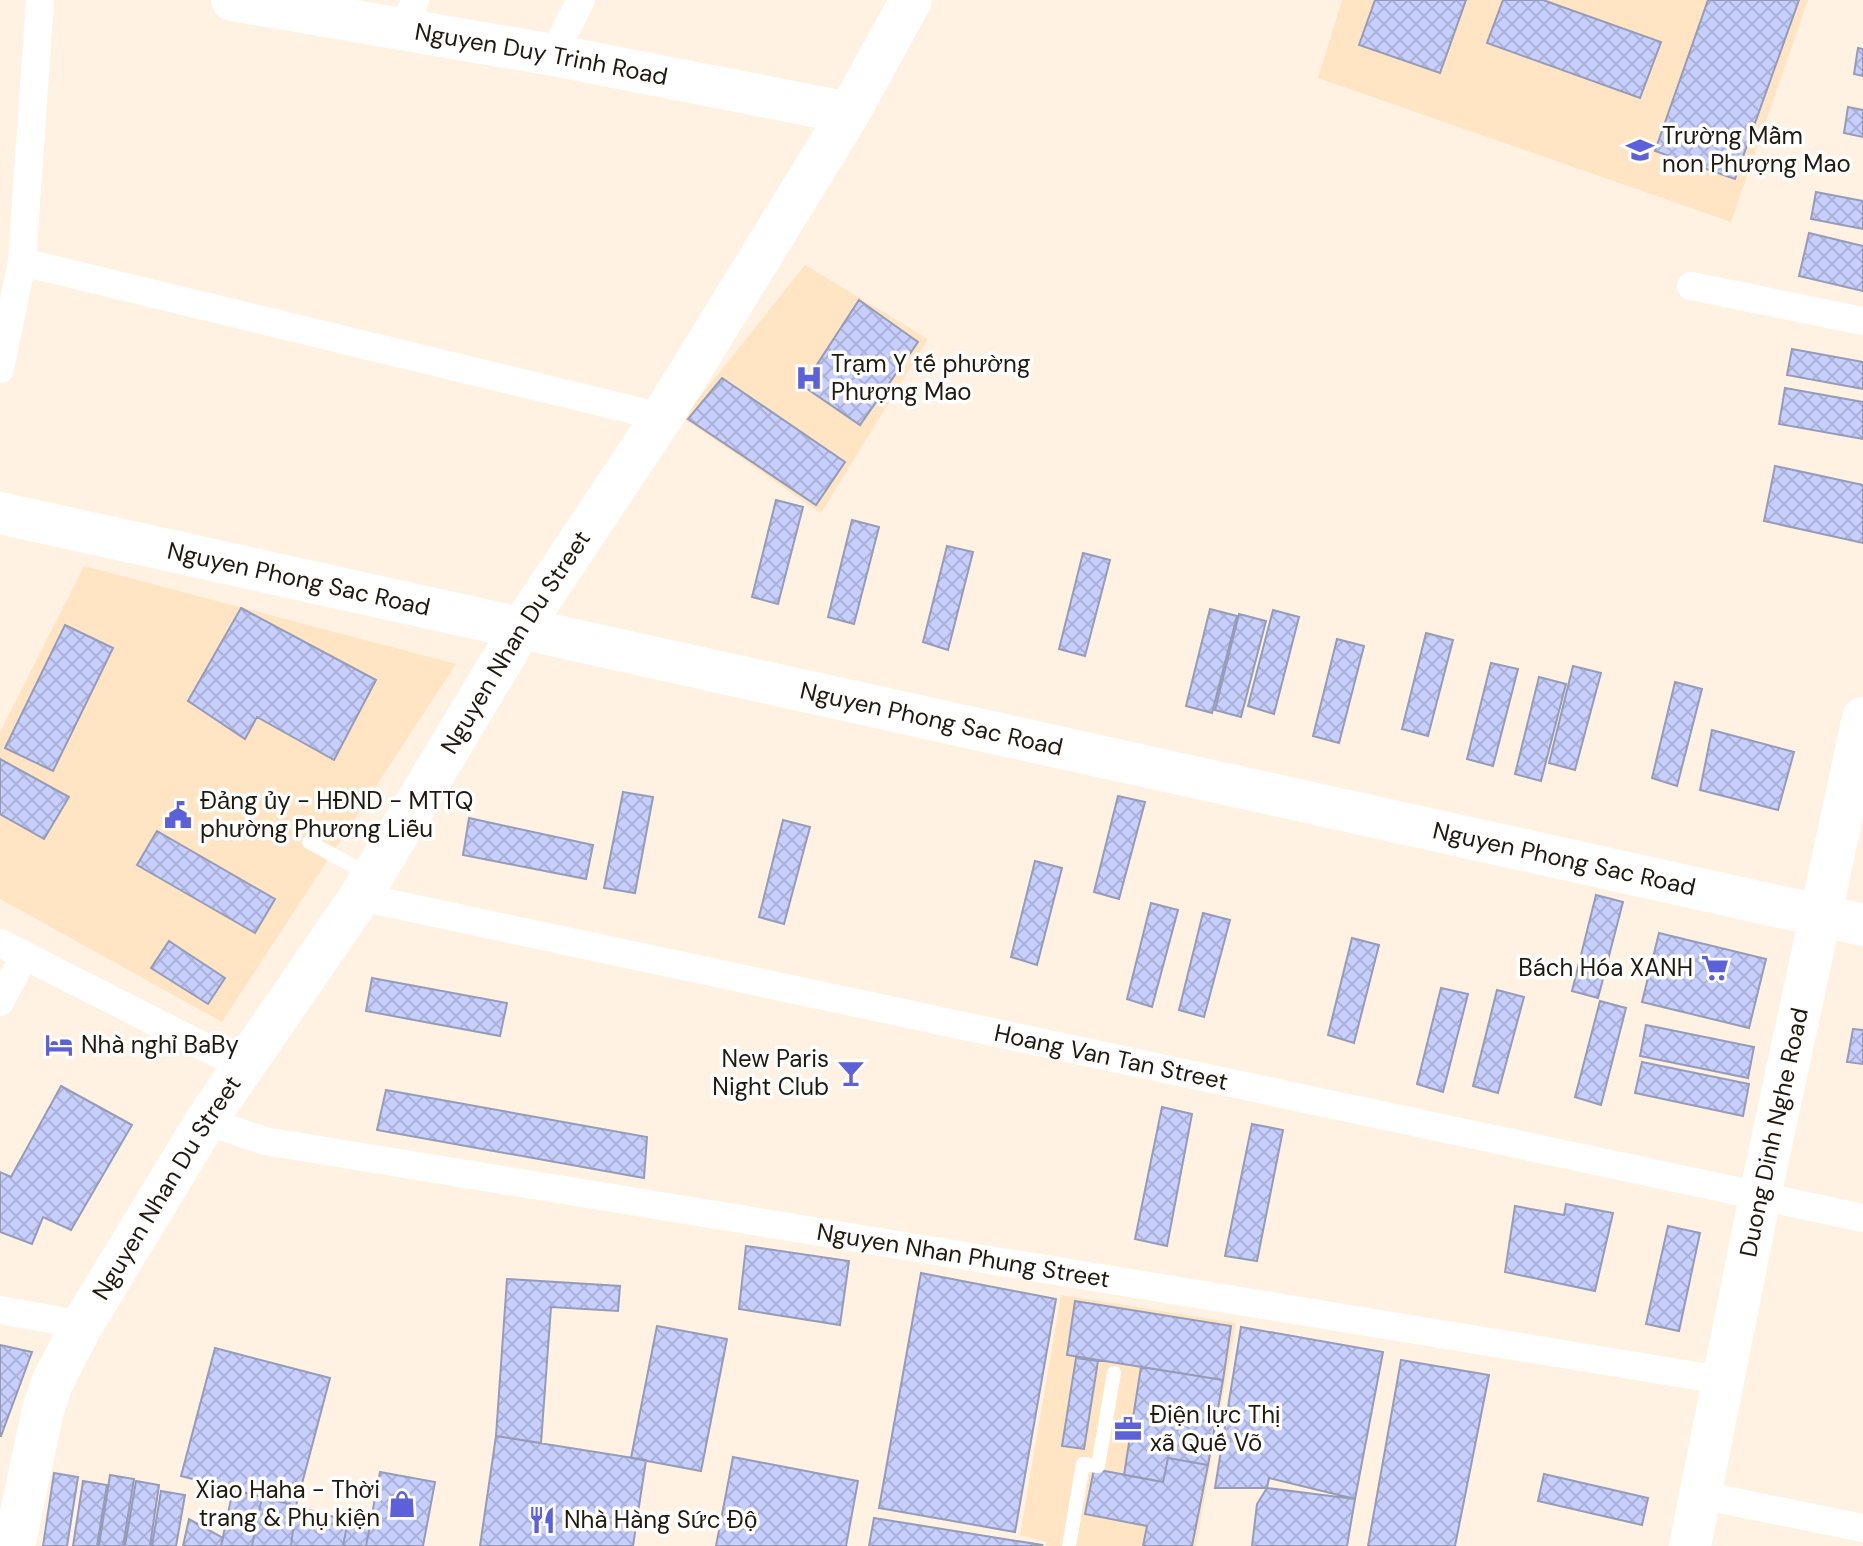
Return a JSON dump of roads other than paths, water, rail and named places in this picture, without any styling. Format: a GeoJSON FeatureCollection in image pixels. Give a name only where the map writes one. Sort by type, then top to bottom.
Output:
{"type":"FeatureCollection","features":[{"type":"Feature","properties":{"kind":"main road","name":"Nguyen Duy Trinh Road"},"geometry":{"type":"LineString","coordinates":[[232,0],[410,15],[553,55],[849,113]]}},
{"type":"Feature","properties":{"kind":"main road","name":"Nguyen Nhan Du Street"},"geometry":{"type":"LineString","coordinates":[[14,1546],[43,1410],[52,1383],[82,1325],[206,1121],[366,887],[520,630],[662,417],[849,113],[911,0]]}},
{"type":"Feature","properties":{"kind":"main road","name":"Nguyen Phong Sac Road"},"geometry":{"type":"LineString","coordinates":[[0,513],[1863,925]]}},
{"type":"Feature","properties":{"kind":"main road","name":"Duong Dinh Nghe Road"},"geometry":{"type":"LineString","coordinates":[[1690,1546],[1721,1380],[1863,718]]}},
{"type":"Feature","properties":{"kind":"street"},"geometry":{"type":"LineString","coordinates":[[0,369],[22,262],[40,0]]}},
{"type":"Feature","properties":{"kind":"street"},"geometry":{"type":"LineString","coordinates":[[553,55],[581,0]]}},
{"type":"Feature","properties":{"kind":"street"},"geometry":{"type":"LineString","coordinates":[[22,262],[662,417]]}},
{"type":"Feature","properties":{"kind":"street"},"geometry":{"type":"LineString","coordinates":[[1691,286],[1863,321]]}},
{"type":"Feature","properties":{"kind":"street","name":"Hoang Van Tan Street"},"geometry":{"type":"LineString","coordinates":[[366,887],[1863,1218]]}},
{"type":"Feature","properties":{"kind":"street"},"geometry":{"type":"LineString","coordinates":[[0,1002],[12,949],[244,1067]]}},
{"type":"Feature","properties":{"kind":"street","name":"Nguyen Nhan Phung Street"},"geometry":{"type":"LineString","coordinates":[[206,1121],[265,1141],[1721,1380]]}},
{"type":"Feature","properties":{"kind":"street"},"geometry":{"type":"LineString","coordinates":[[0,1310],[82,1325]]}},
{"type":"Feature","properties":{"kind":"street"},"geometry":{"type":"LineString","coordinates":[[1700,1495],[1863,1528]]}},
{"type":"Feature","properties":{"kind":"lane"},"geometry":{"type":"LineString","coordinates":[[309,842],[366,887]]}},
{"type":"Feature","properties":{"kind":"lane"},"geometry":{"type":"LineString","coordinates":[[1069,1546],[1083,1464],[1098,1466],[1114,1373]]}},
{"type":"Feature","properties":{"kind":"place","name":"Trường Mầm non Phượng Mao"},"geometry":{"type":"Point","coordinates":[1640,150]}},
{"type":"Feature","properties":{"kind":"place","name":"Trạm Y tế phường Phượng Mao"},"geometry":{"type":"Point","coordinates":[809,378]}},
{"type":"Feature","properties":{"kind":"place","name":"Đảng ủy - HĐND - MTTQ phường Phương Liễu"},"geometry":{"type":"Point","coordinates":[178,815]}},
{"type":"Feature","properties":{"kind":"place","name":"Bách Hóa XANH"},"geometry":{"type":"Point","coordinates":[1715,968]}},
{"type":"Feature","properties":{"kind":"place","name":"Nhà nghỉ BaBy"},"geometry":{"type":"Point","coordinates":[59,1045]}},
{"type":"Feature","properties":{"kind":"place","name":"New Paris Night Club"},"geometry":{"type":"Point","coordinates":[851,1073]}},
{"type":"Feature","properties":{"kind":"place","name":"Điện lực Thị xã Quế Võ"},"geometry":{"type":"Point","coordinates":[1128,1429]}},
{"type":"Feature","properties":{"kind":"place","name":"Xiao Haha - Thời trang & Phụ kiện"},"geometry":{"type":"Point","coordinates":[402,1504]}},
{"type":"Feature","properties":{"kind":"place","name":"Nhà Hàng Sức Độ"},"geometry":{"type":"Point","coordinates":[542,1520]}}]}
